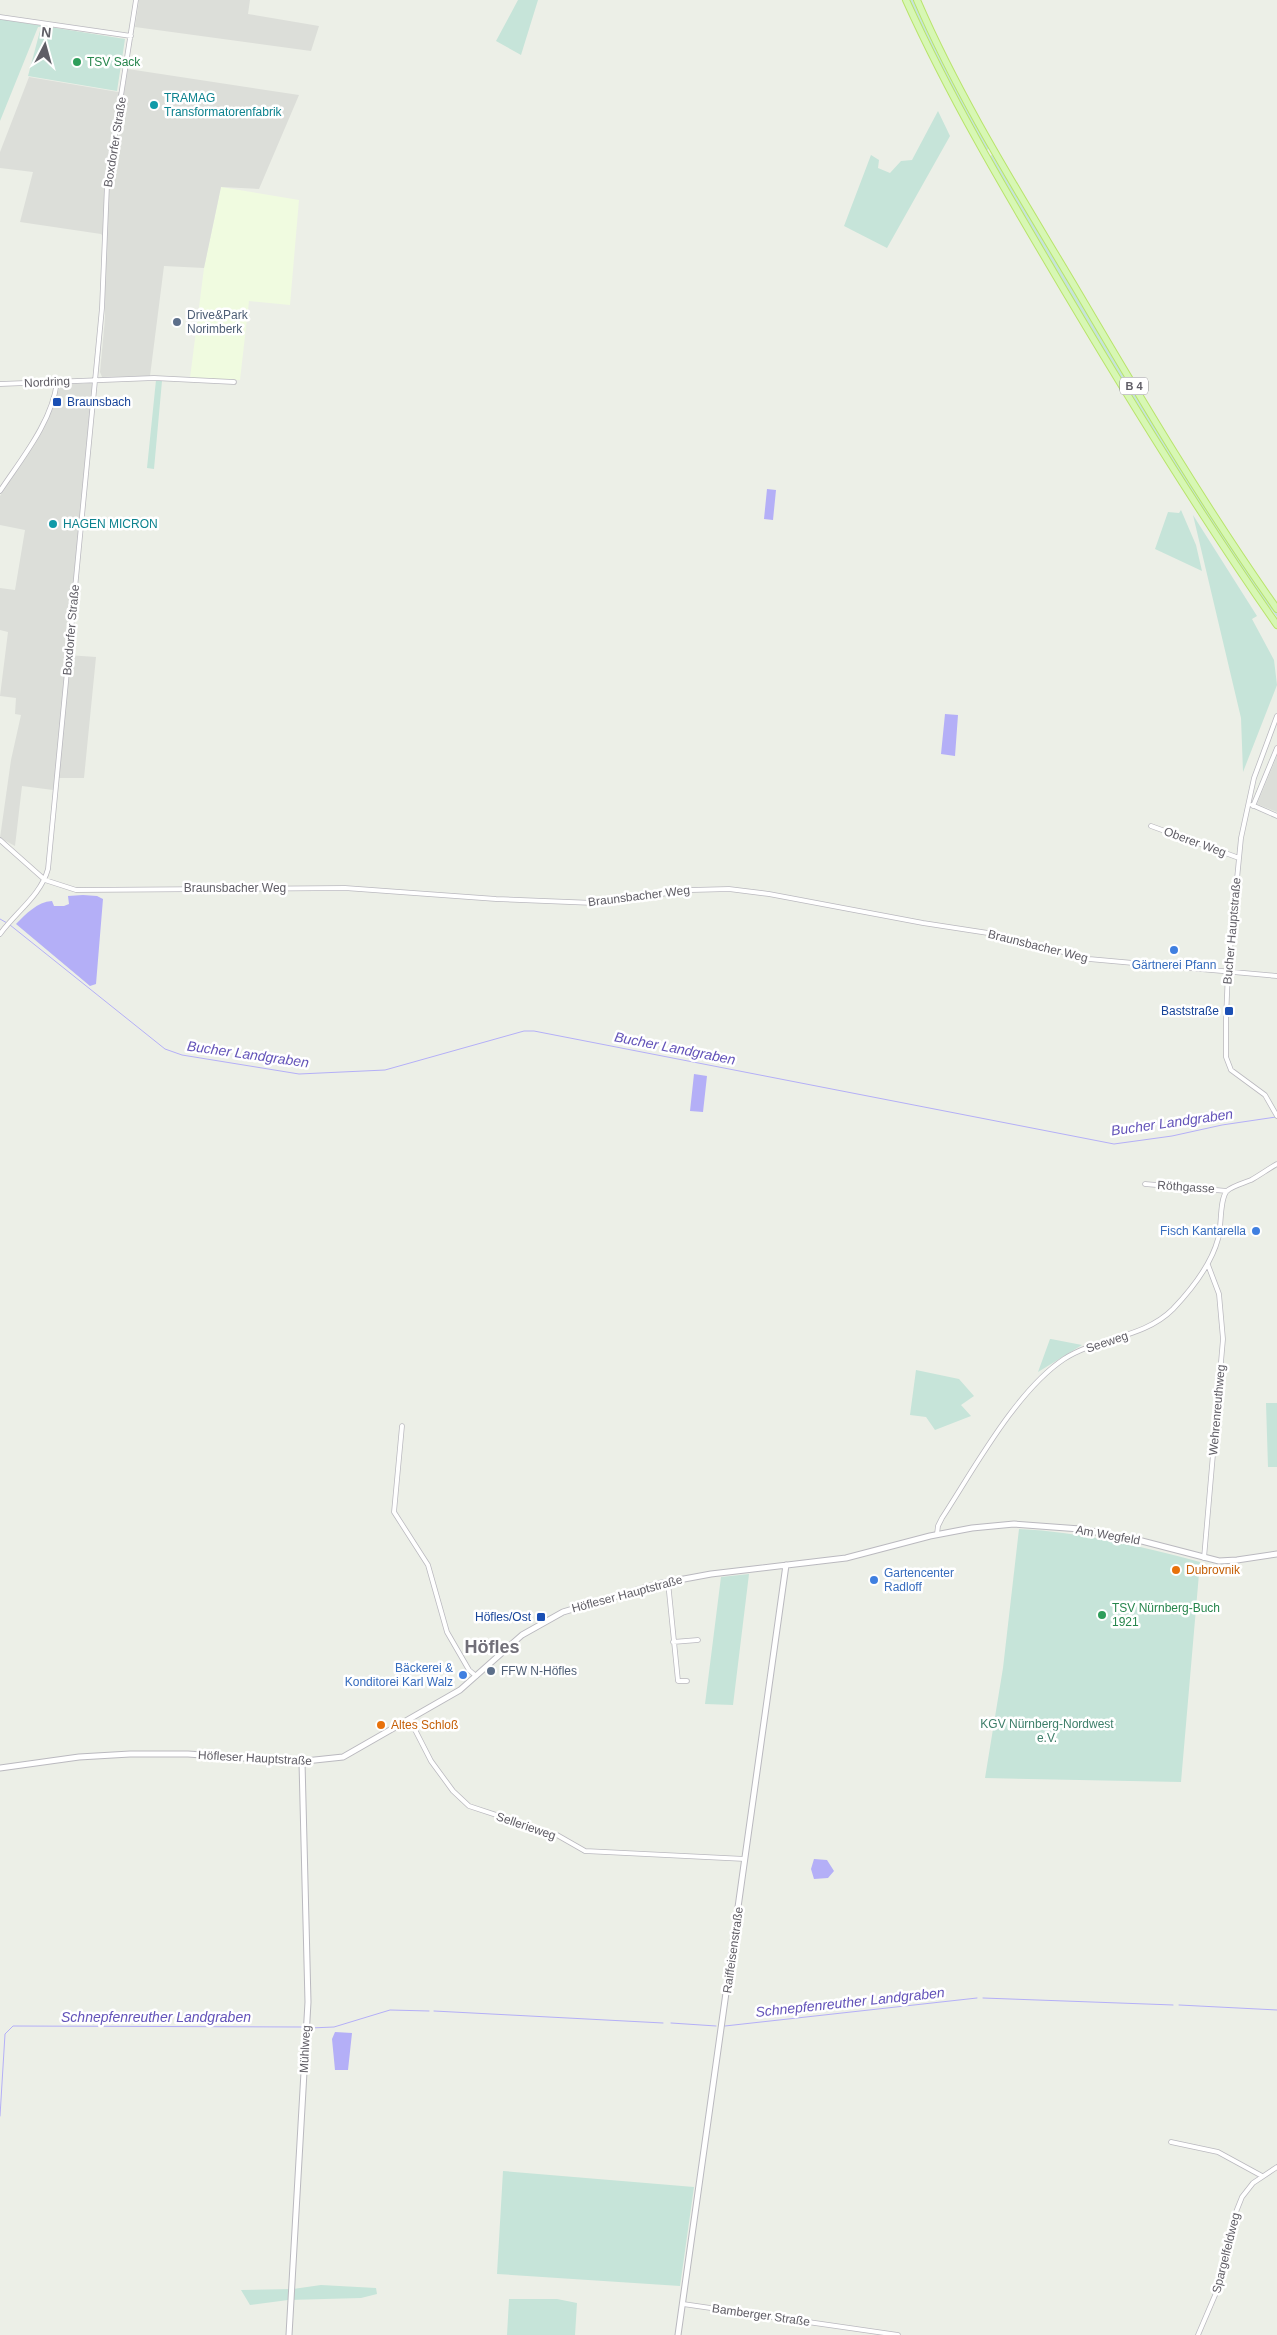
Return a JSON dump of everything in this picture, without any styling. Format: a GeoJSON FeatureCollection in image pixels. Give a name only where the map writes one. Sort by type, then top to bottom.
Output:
{"type":"FeatureCollection","features":[{"type":"Feature","properties":{"kind":"main road","name":"B 4"},"geometry":{"type":"LineString","coordinates":[[906,0],[954,100],[989,164],[1150,432],[1231,560],[1277,625]]}},
{"type":"Feature","properties":{"kind":"main road","name":"B 4"},"geometry":{"type":"LineString","coordinates":[[917,0],[946,61],[998,159],[1157,424],[1277,609]]}},
{"type":"Feature","properties":{"kind":"main road","name":"B 4"},"geometry":{"type":"LineString","coordinates":[[1272,618],[1277,633]]}},
{"type":"Feature","properties":{"kind":"street","name":"Boxdorfer Straße"},"geometry":{"type":"LineString","coordinates":[[45,880],[48,869],[58,775],[102,308],[107,185],[136,0]]}},
{"type":"Feature","properties":{"kind":"street"},"geometry":{"type":"LineString","coordinates":[[0,17],[131,36]]}},
{"type":"Feature","properties":{"kind":"street"},"geometry":{"type":"LineString","coordinates":[[95,380],[154,378],[234,382]]}},
{"type":"Feature","properties":{"kind":"street","name":"Nordring"},"geometry":{"type":"LineString","coordinates":[[0,384],[95,380]]}},
{"type":"Feature","properties":{"kind":"street"},"geometry":{"type":"LineString","coordinates":[[0,491],[48,413],[55,397],[57,382]]}},
{"type":"Feature","properties":{"kind":"street","name":"Bucher Hauptstraße"},"geometry":{"type":"LineString","coordinates":[[1276,1115],[1265,1095],[1236,1076],[1228,1063],[1228,971],[1239,858],[1248,803],[1254,778],[1277,716]]}},
{"type":"Feature","properties":{"kind":"street","name":"Bucher Hauptstraße"},"geometry":{"type":"LineString","coordinates":[[1271,730],[1277,724]]}},
{"type":"Feature","properties":{"kind":"street"},"geometry":{"type":"LineString","coordinates":[[1271,730],[1277,732]]}},
{"type":"Feature","properties":{"kind":"street"},"geometry":{"type":"LineString","coordinates":[[1253,806],[1277,748]]}},
{"type":"Feature","properties":{"kind":"street"},"geometry":{"type":"LineString","coordinates":[[1248,803],[1277,816]]}},
{"type":"Feature","properties":{"kind":"street","name":"Oberer Weg"},"geometry":{"type":"LineString","coordinates":[[1152,826],[1239,858]]}},
{"type":"Feature","properties":{"kind":"street"},"geometry":{"type":"LineString","coordinates":[[0,840],[45,880],[0,934]]}},
{"type":"Feature","properties":{"kind":"street","name":"Braunsbacher Weg"},"geometry":{"type":"LineString","coordinates":[[45,880],[63,888],[82,891],[345,888],[586,903],[618,901],[692,890],[730,889],[768,894],[931,925],[1001,935],[1089,959],[1228,971]]}},
{"type":"Feature","properties":{"kind":"street"},"geometry":{"type":"LineString","coordinates":[[1228,971],[1277,976]]}},
{"type":"Feature","properties":{"kind":"street"},"geometry":{"type":"LineString","coordinates":[[1227,1191],[1277,1164]]}},
{"type":"Feature","properties":{"kind":"street","name":"Röthgasse"},"geometry":{"type":"LineString","coordinates":[[1145,1184],[1227,1191]]}},
{"type":"Feature","properties":{"kind":"street","name":"Seeweg"},"geometry":{"type":"LineString","coordinates":[[937,1534],[942,1518],[989,1447],[1024,1396],[1043,1375],[1065,1358],[1090,1347],[1139,1331],[1162,1319],[1174,1308],[1208,1265],[1218,1239],[1224,1197],[1227,1191]]}},
{"type":"Feature","properties":{"kind":"street","name":"Wehrenreuthweg"},"geometry":{"type":"LineString","coordinates":[[1204,1558],[1222,1339],[1219,1294],[1208,1265]]}},
{"type":"Feature","properties":{"kind":"street"},"geometry":{"type":"LineString","coordinates":[[402,1426],[394,1512],[428,1565],[446,1632],[469,1670],[476,1676]]}},
{"type":"Feature","properties":{"kind":"street","name":"Am Wegfeld"},"geometry":{"type":"LineString","coordinates":[[937,1534],[995,1525],[1057,1526],[1123,1536],[1204,1558],[1230,1561],[1277,1554]]}},
{"type":"Feature","properties":{"kind":"street","name":"Höfleser Hauptstraße"},"geometry":{"type":"LineString","coordinates":[[0,1768],[79,1757],[141,1754],[188,1754],[302,1762],[348,1756],[460,1690],[512,1642],[553,1616],[610,1596],[668,1582],[850,1557],[937,1534]]}},
{"type":"Feature","properties":{"kind":"street","name":"Raiffeisenstraße"},"geometry":{"type":"LineString","coordinates":[[678,2335],[786,1565]]}},
{"type":"Feature","properties":{"kind":"street"},"geometry":{"type":"LineString","coordinates":[[668,1582],[678,1681],[687,1681]]}},
{"type":"Feature","properties":{"kind":"street"},"geometry":{"type":"LineString","coordinates":[[673,1642],[698,1640]]}},
{"type":"Feature","properties":{"kind":"street","name":"Sellerieweg"},"geometry":{"type":"LineString","coordinates":[[410,1720],[431,1761],[453,1791],[469,1806],[557,1835],[584,1851],[745,1859]]}},
{"type":"Feature","properties":{"kind":"street","name":"Mühlweg"},"geometry":{"type":"LineString","coordinates":[[289,2335],[308,2002],[302,1762]]}},
{"type":"Feature","properties":{"kind":"street"},"geometry":{"type":"LineString","coordinates":[[1171,2142],[1218,2152],[1262,2176]]}},
{"type":"Feature","properties":{"kind":"street","name":"Spargelfeldweg"},"geometry":{"type":"LineString","coordinates":[[1198,2335],[1220,2286],[1234,2217],[1242,2198],[1253,2183],[1277,2167]]}},
{"type":"Feature","properties":{"kind":"street","name":"Bamberger Straße"},"geometry":{"type":"LineString","coordinates":[[683,2304],[898,2335]]}},
{"type":"Feature","properties":{"kind":"shaded area"},"geometry":{"type":"Polygon","coordinates":[[[139,0],[250,0],[248,14],[319,26],[311,51],[135,27],[139,0]]]}},
{"type":"Feature","properties":{"kind":"shaded area"},"geometry":{"type":"Polygon","coordinates":[[[128,69],[299,95],[259,189],[221,187],[204,268],[164,266],[150,376],[102,377],[100,372],[105,319],[105,238],[101,234],[20,222],[33,172],[0,168],[0,152],[29,77],[124,93],[128,69]]]}},
{"type":"Feature","properties":{"kind":"shaded area"},"geometry":{"type":"Polygon","coordinates":[[[221,187],[299,200],[290,305],[249,301],[240,380],[190,378],[204,268],[221,187]]]}},
{"type":"Feature","properties":{"kind":"shaded area"},"geometry":{"type":"Polygon","coordinates":[[[62,384],[93,384],[67,655],[96,657],[84,778],[55,778],[53,790],[22,786],[15,846],[0,838],[11,760],[21,715],[15,714],[16,698],[0,696],[8,632],[0,630],[0,588],[15,590],[25,530],[0,525],[0,496],[62,384]]]}},
{"type":"Feature","properties":{"kind":"shaded area"},"geometry":{"type":"Polygon","coordinates":[[[767,489],[776,490],[773,520],[764,519],[767,489]]]}},
{"type":"Feature","properties":{"kind":"shaded area"},"geometry":{"type":"Polygon","coordinates":[[[945,714],[958,715],[955,756],[941,754],[945,714]]]}},
{"type":"Feature","properties":{"kind":"shaded area"},"geometry":{"type":"Polygon","coordinates":[[[1277,756],[1277,812],[1257,804],[1277,756]]]}},
{"type":"Feature","properties":{"kind":"shaded area"},"geometry":{"type":"Polygon","coordinates":[[[68,896],[97,896],[103,899],[96,984],[90,986],[16,924],[32,909],[41,904],[52,901],[54,906],[64,906],[69,904],[68,896]]]}},
{"type":"Feature","properties":{"kind":"shaded area"},"geometry":{"type":"Polygon","coordinates":[[[694,1074],[707,1076],[703,1112],[690,1111],[694,1074]]]}},
{"type":"Feature","properties":{"kind":"shaded area"},"geometry":{"type":"Polygon","coordinates":[[[814,1859],[827,1860],[834,1871],[828,1878],[814,1879],[811,1869],[814,1859]]]}},
{"type":"Feature","properties":{"kind":"shaded area"},"geometry":{"type":"Polygon","coordinates":[[[335,2032],[352,2033],[348,2070],[335,2070],[332,2039],[335,2032]]]}},
{"type":"Feature","properties":{"kind":"green space"},"geometry":{"type":"Polygon","coordinates":[[[518,0],[538,0],[521,55],[496,41],[518,0]]]}},
{"type":"Feature","properties":{"kind":"green space"},"geometry":{"type":"Polygon","coordinates":[[[909,0],[914,0],[950,78],[989,149],[985,151],[956,98],[909,0]]]}},
{"type":"Feature","properties":{"kind":"green space","name":"TSV Sack"},"geometry":{"type":"Polygon","coordinates":[[[0,19],[125,39],[117,91],[28,76],[41,27],[38,27],[0,121],[0,19]]]}},
{"type":"Feature","properties":{"kind":"green space"},"geometry":{"type":"Polygon","coordinates":[[[938,111],[950,136],[887,248],[844,226],[871,155],[879,160],[878,168],[890,173],[901,161],[912,160],[938,111]]]}},
{"type":"Feature","properties":{"kind":"green space"},"geometry":{"type":"Polygon","coordinates":[[[992,155],[1133,390],[1234,551],[1277,614],[1277,617],[1241,570],[1128,392],[988,157],[992,155]]]}},
{"type":"Feature","properties":{"kind":"green space"},"geometry":{"type":"Polygon","coordinates":[[[156,380],[162,381],[154,469],[147,468],[156,380]]]}},
{"type":"Feature","properties":{"kind":"green space"},"geometry":{"type":"Polygon","coordinates":[[[1181,510],[1196,545],[1202,571],[1155,549],[1168,512],[1179,513],[1181,510]]]}},
{"type":"Feature","properties":{"kind":"green space"},"geometry":{"type":"Polygon","coordinates":[[[1193,515],[1257,616],[1252,619],[1274,660],[1277,685],[1243,772],[1241,718],[1193,515]]]}},
{"type":"Feature","properties":{"kind":"green space"},"geometry":{"type":"Polygon","coordinates":[[[1050,1339],[1082,1345],[1038,1372],[1050,1339]]]}},
{"type":"Feature","properties":{"kind":"green space"},"geometry":{"type":"Polygon","coordinates":[[[916,1370],[959,1379],[974,1396],[961,1405],[971,1416],[935,1430],[926,1417],[910,1415],[916,1370]]]}},
{"type":"Feature","properties":{"kind":"green space"},"geometry":{"type":"Polygon","coordinates":[[[1266,1403],[1277,1403],[1277,1467],[1268,1467],[1266,1403]]]}},
{"type":"Feature","properties":{"kind":"green space","name":"KGV Nürnberg-Nordwest e.V."},"geometry":{"type":"Polygon","coordinates":[[[1019,1529],[1065,1533],[1110,1541],[1200,1562],[1181,1782],[985,1778],[1003,1668],[1019,1529]]]}},
{"type":"Feature","properties":{"kind":"green space"},"geometry":{"type":"Polygon","coordinates":[[[749,1574],[733,1705],[705,1704],[721,1577],[749,1574]]]}},
{"type":"Feature","properties":{"kind":"green space"},"geometry":{"type":"Polygon","coordinates":[[[503,2171],[694,2187],[680,2286],[497,2274],[503,2171]]]}},
{"type":"Feature","properties":{"kind":"green space"},"geometry":{"type":"Polygon","coordinates":[[[321,2285],[376,2288],[377,2294],[361,2298],[288,2300],[250,2305],[241,2290],[293,2289],[321,2285]]]}},
{"type":"Feature","properties":{"kind":"green space"},"geometry":{"type":"Polygon","coordinates":[[[509,2299],[557,2299],[577,2303],[575,2335],[507,2335],[509,2299]]]}},
{"type":"Feature","properties":{"kind":"waterway","name":"Bucher Landgraben"},"geometry":{"type":"LineString","coordinates":[[0,919],[7,923]]}},
{"type":"Feature","properties":{"kind":"waterway","name":"Bucher Landgraben"},"geometry":{"type":"LineString","coordinates":[[10,925],[165,1049],[182,1055],[299,1074],[385,1070],[524,1031],[534,1031],[1114,1144],[1172,1136],[1222,1125],[1276,1117]]}},
{"type":"Feature","properties":{"kind":"waterway","name":"Schnepfenreuther Landgraben"},"geometry":{"type":"LineString","coordinates":[[725,2026],[977,1998]]}},
{"type":"Feature","properties":{"kind":"waterway","name":"Schnepfenreuther Landgraben"},"geometry":{"type":"LineString","coordinates":[[983,1998],[1173,2005]]}},
{"type":"Feature","properties":{"kind":"waterway","name":"Schnepfenreuther Landgraben"},"geometry":{"type":"LineString","coordinates":[[1179,2005],[1277,2010]]}},
{"type":"Feature","properties":{"kind":"waterway","name":"Schnepfenreuther Landgraben"},"geometry":{"type":"LineString","coordinates":[[310,2028],[334,2027],[390,2010],[429,2011]]}},
{"type":"Feature","properties":{"kind":"waterway","name":"Schnepfenreuther Landgraben"},"geometry":{"type":"LineString","coordinates":[[434,2011],[663,2023]]}},
{"type":"Feature","properties":{"kind":"waterway","name":"Schnepfenreuther Landgraben"},"geometry":{"type":"LineString","coordinates":[[671,2023],[716,2026]]}},
{"type":"Feature","properties":{"kind":"waterway","name":"Schnepfenreuther Landgraben"},"geometry":{"type":"LineString","coordinates":[[0,2116],[5,2034],[13,2026],[302,2027]]}},
{"type":"Feature","properties":{"kind":"place","name":"TSV Sack"},"geometry":{"type":"Point","coordinates":[77,62]}},
{"type":"Feature","properties":{"kind":"place","name":"TRAMAG Transformatorenfabrik"},"geometry":{"type":"Point","coordinates":[154,105]}},
{"type":"Feature","properties":{"kind":"place","name":"Drive&Park Norimberk"},"geometry":{"type":"Point","coordinates":[177,322]}},
{"type":"Feature","properties":{"kind":"place","name":"Braunsbach"},"geometry":{"type":"Point","coordinates":[57,402]}},
{"type":"Feature","properties":{"kind":"place","name":"HAGEN MICRON"},"geometry":{"type":"Point","coordinates":[53,524]}},
{"type":"Feature","properties":{"kind":"place","name":"Gärtnerei Pfann"},"geometry":{"type":"Point","coordinates":[1174,950]}},
{"type":"Feature","properties":{"kind":"place","name":"Baststraße"},"geometry":{"type":"Point","coordinates":[1229,1011]}},
{"type":"Feature","properties":{"kind":"place","name":"Fisch Kantarella"},"geometry":{"type":"Point","coordinates":[1256,1231]}},
{"type":"Feature","properties":{"kind":"place","name":"Dubrovnik"},"geometry":{"type":"Point","coordinates":[1176,1570]}},
{"type":"Feature","properties":{"kind":"place","name":"Gartencenter Radloff"},"geometry":{"type":"Point","coordinates":[874,1580]}},
{"type":"Feature","properties":{"kind":"place","name":"TSV Nürnberg-Buch 1921"},"geometry":{"type":"Point","coordinates":[1102,1615]}},
{"type":"Feature","properties":{"kind":"place","name":"Höfles/Ost"},"geometry":{"type":"Point","coordinates":[541,1617]}},
{"type":"Feature","properties":{"kind":"place","name":"FFW N-Höfles"},"geometry":{"type":"Point","coordinates":[491,1671]}},
{"type":"Feature","properties":{"kind":"place","name":"Bäckerei & Konditorei Karl Walz"},"geometry":{"type":"Point","coordinates":[463,1675]}},
{"type":"Feature","properties":{"kind":"place","name":"Altes Schloß"},"geometry":{"type":"Point","coordinates":[381,1725]}},
{"type":"Feature","properties":{"kind":"district","name":"Höfles"},"geometry":{"type":"Point","coordinates":[492,1647]}}]}
